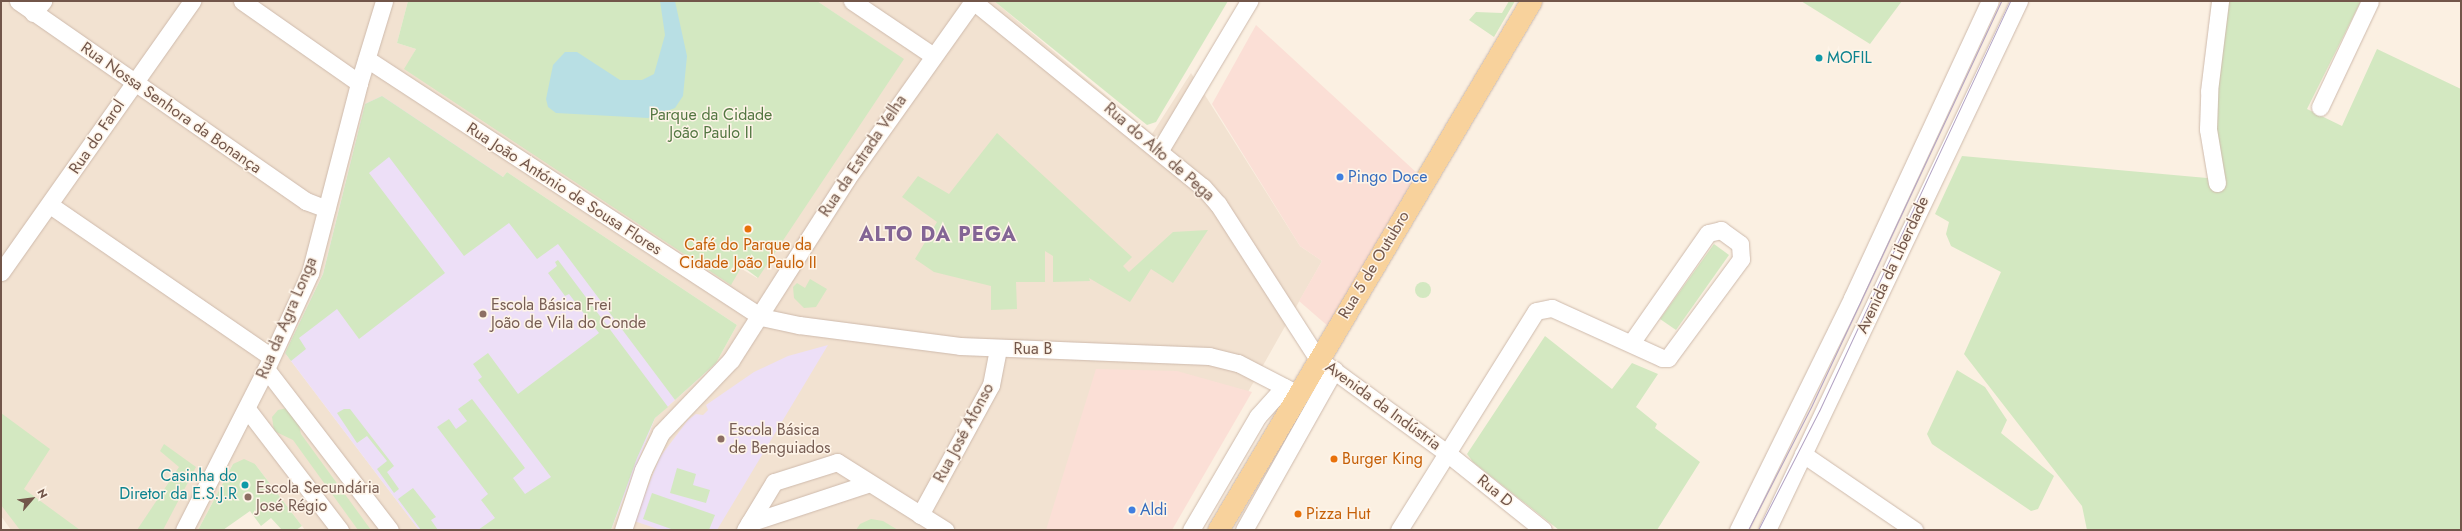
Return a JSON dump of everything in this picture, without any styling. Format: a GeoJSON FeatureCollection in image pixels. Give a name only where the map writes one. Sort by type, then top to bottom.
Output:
{"type":"FeatureCollection","features":[{"type":"Feature","properties":{"kind":"main road","name":"Rua 5 de Outubro"},"geometry":{"type":"LineString","coordinates":[[1218,530],[1291,390],[1326,365],[1531,1]]}},
{"type":"Feature","properties":{"kind":"street","name":"Rua Nossa Senhora da Bonança"},"geometry":{"type":"LineString","coordinates":[[18,1],[38,7],[134,83],[306,201],[327,209]]}},
{"type":"Feature","properties":{"kind":"street","name":"Rua do Farol"},"geometry":{"type":"LineString","coordinates":[[1,272],[50,205],[192,1]]}},
{"type":"Feature","properties":{"kind":"street"},"geometry":{"type":"LineString","coordinates":[[242,1],[359,83]]}},
{"type":"Feature","properties":{"kind":"street","name":"Rua da Agra Longa"},"geometry":{"type":"LineString","coordinates":[[184,530],[269,363],[310,273],[359,83],[384,1]]}},
{"type":"Feature","properties":{"kind":"street"},"geometry":{"type":"LineString","coordinates":[[852,1],[932,55]]}},
{"type":"Feature","properties":{"kind":"street","name":"Rua da Estrada Velha"},"geometry":{"type":"LineString","coordinates":[[623,530],[643,470],[661,434],[718,376],[761,317],[846,180],[932,55],[973,1]]}},
{"type":"Feature","properties":{"kind":"street","name":"Rua do Alto de Pega"},"geometry":{"type":"LineString","coordinates":[[973,1],[1160,150],[1218,204],[1326,365]]}},
{"type":"Feature","properties":{"kind":"street"},"geometry":{"type":"LineString","coordinates":[[1160,150],[1249,1]]}},
{"type":"Feature","properties":{"kind":"street","name":"Avenida da Liberdade"},"geometry":{"type":"LineString","coordinates":[[1738,530],[1849,305],[1990,1]]}},
{"type":"Feature","properties":{"kind":"street","name":"Avenida da Liberdade"},"geometry":{"type":"LineString","coordinates":[[1767,530],[2019,1]]}},
{"type":"Feature","properties":{"kind":"street"},"geometry":{"type":"LineString","coordinates":[[2217,183],[2208,130],[2209,91],[2220,1]]}},
{"type":"Feature","properties":{"kind":"street"},"geometry":{"type":"LineString","coordinates":[[2320,107],[2370,1]]}},
{"type":"Feature","properties":{"kind":"street","name":"Rua João António de Sousa Flores"},"geometry":{"type":"LineString","coordinates":[[367,59],[761,317]]}},
{"type":"Feature","properties":{"kind":"street"},"geometry":{"type":"LineString","coordinates":[[50,205],[269,363],[390,530]]}},
{"type":"Feature","properties":{"kind":"street"},"geometry":{"type":"LineString","coordinates":[[1400,530],[1447,452],[1536,311],[1552,308],[1662,358],[1674,355],[1741,259],[1740,244],[1721,230],[1708,233],[1631,343]]}},
{"type":"Feature","properties":{"kind":"street","name":"Rua B"},"geometry":{"type":"LineString","coordinates":[[761,317],[799,325],[998,349],[1097,349],[1209,356],[1238,363],[1291,390]]}},
{"type":"Feature","properties":{"kind":"street","name":"Rua José Afonso"},"geometry":{"type":"LineString","coordinates":[[920,515],[991,385],[998,349]]}},
{"type":"Feature","properties":{"kind":"street","name":"Avenida da Indústria"},"geometry":{"type":"LineString","coordinates":[[1326,365],[1447,452]]}},
{"type":"Feature","properties":{"kind":"street","name":"Rua 5 de Outubro"},"geometry":{"type":"LineString","coordinates":[[1244,530],[1326,365]]}},
{"type":"Feature","properties":{"kind":"street","name":"Rua 5 de Outubro"},"geometry":{"type":"LineString","coordinates":[[1191,530],[1258,416],[1291,390]]}},
{"type":"Feature","properties":{"kind":"street"},"geometry":{"type":"LineString","coordinates":[[246,409],[340,530]]}},
{"type":"Feature","properties":{"kind":"street","name":"Rua D"},"geometry":{"type":"LineString","coordinates":[[1447,452],[1543,530]]}},
{"type":"Feature","properties":{"kind":"street"},"geometry":{"type":"LineString","coordinates":[[1803,454],[1914,530]]}},
{"type":"Feature","properties":{"kind":"street"},"geometry":{"type":"LineString","coordinates":[[747,527],[774,482],[837,462],[945,530]]}},
{"type":"Feature","properties":{"kind":"street"},"geometry":{"type":"LineString","coordinates":[[747,527],[870,483]]}},
{"type":"Feature","properties":{"kind":"shaded area"},"geometry":{"type":"Polygon","coordinates":[[[1,1],[408,1],[397,43],[416,49],[405,69],[757,278],[903,59],[817,1],[994,1],[1152,134],[1191,73],[1300,246],[1322,261],[1170,530],[611,530],[655,418],[716,363],[737,325],[507,172],[503,177],[365,104],[323,274],[285,353],[419,530],[305,530],[255,464],[233,464],[198,530],[11,530],[1,516],[1,1]]]}},
{"type":"Feature","properties":{"kind":"shaded area"},"geometry":{"type":"Polygon","coordinates":[[[1256,25],[1417,173],[1329,327],[1299,301],[1322,261],[1300,246],[1212,104],[1256,25]]]}},
{"type":"Feature","properties":{"kind":"shaded area","name":"Escola Básica Frei João de Vila do Conde"},"geometry":{"type":"Polygon","coordinates":[[[382,96],[503,177],[716,363],[655,418],[611,530],[419,530],[285,353],[323,274],[365,104],[382,96]]]}},
{"type":"Feature","properties":{"kind":"shaded area","name":"Escola Básica de Benguiados"},"geometry":{"type":"Polygon","coordinates":[[[828,345],[717,530],[661,530],[634,521],[660,457],[688,420],[696,414],[703,415],[708,410],[706,405],[754,372],[788,356],[828,345]]]}},
{"type":"Feature","properties":{"kind":"shaded area"},"geometry":{"type":"Polygon","coordinates":[[[1096,369],[1177,371],[1252,392],[1172,530],[1046,530],[1096,369]]]}},
{"type":"Feature","properties":{"kind":"green space","name":"Parque da Cidade João Paulo II"},"geometry":{"type":"Polygon","coordinates":[[[408,1],[817,1],[904,59],[758,278],[742,266],[731,285],[404,69],[416,49],[397,43],[408,1]]]}},
{"type":"Feature","properties":{"kind":"green space"},"geometry":{"type":"Polygon","coordinates":[[[994,1],[1228,1],[1156,122],[1147,125],[994,1]]]}},
{"type":"Feature","properties":{"kind":"green space"},"geometry":{"type":"Polygon","coordinates":[[[1509,1],[1515,1],[1494,37],[1469,20],[1476,12],[1502,13],[1509,1]]]}},
{"type":"Feature","properties":{"kind":"green space"},"geometry":{"type":"Polygon","coordinates":[[[1801,1],[1902,1],[1870,44],[1801,1]]]}},
{"type":"Feature","properties":{"kind":"green space"},"geometry":{"type":"Polygon","coordinates":[[[2222,1],[2361,1],[2307,109],[2342,126],[2377,49],[2461,89],[2461,530],[2087,530],[2082,506],[1964,354],[2001,272],[1951,246],[1946,234],[1949,222],[1935,214],[1962,156],[2218,179],[2209,77],[2222,1]]]}},
{"type":"Feature","properties":{"kind":"green space"},"geometry":{"type":"Polygon","coordinates":[[[382,96],[503,177],[507,172],[737,325],[716,363],[675,400],[558,244],[537,259],[509,223],[464,256],[389,157],[369,173],[445,273],[359,339],[337,309],[299,338],[306,349],[291,361],[285,353],[323,274],[365,104],[382,96]]]}},
{"type":"Feature","properties":{"kind":"green space"},"geometry":{"type":"Polygon","coordinates":[[[997,133],[1132,257],[1123,266],[1129,272],[1173,232],[1208,230],[1173,283],[1151,269],[1130,302],[1089,278],[1090,281],[1053,282],[1053,256],[1045,251],[1045,282],[1016,282],[1017,309],[991,310],[991,286],[934,272],[915,259],[937,222],[902,197],[918,176],[949,194],[997,133]]]}},
{"type":"Feature","properties":{"kind":"green space"},"geometry":{"type":"Polygon","coordinates":[[[1714,244],[1729,255],[1676,330],[1660,319],[1714,244]]]}},
{"type":"Feature","properties":{"kind":"green space"},"geometry":{"type":"Polygon","coordinates":[[[558,260],[668,407],[655,418],[637,458],[611,530],[478,530],[495,518],[481,500],[488,494],[437,427],[449,419],[456,429],[467,421],[458,409],[472,399],[525,468],[513,478],[525,494],[551,477],[478,380],[482,377],[473,364],[488,353],[518,394],[599,333],[569,294],[565,296],[548,273],[557,266],[555,262],[558,260]]]}},
{"type":"Feature","properties":{"kind":"green space"},"geometry":{"type":"Polygon","coordinates":[[[810,279],[827,289],[816,307],[804,308],[794,298],[793,287],[797,283],[805,288],[810,279]]]}},
{"type":"Feature","properties":{"kind":"green space"},"geometry":{"type":"Polygon","coordinates":[[[1420,282],[1426,282],[1431,287],[1429,296],[1426,298],[1420,298],[1415,293],[1415,287],[1420,282]]]}},
{"type":"Feature","properties":{"kind":"green space"},"geometry":{"type":"Polygon","coordinates":[[[1545,336],[1612,389],[1632,363],[1658,374],[1636,407],[1657,424],[1655,428],[1700,462],[1657,530],[1559,530],[1473,462],[1467,454],[1545,336]]]}},
{"type":"Feature","properties":{"kind":"green space"},"geometry":{"type":"Polygon","coordinates":[[[1957,370],[1985,387],[2007,420],[2001,433],[2054,476],[2038,509],[2031,511],[1932,444],[1927,434],[1957,370]]]}},
{"type":"Feature","properties":{"kind":"green space"},"geometry":{"type":"Polygon","coordinates":[[[287,408],[299,425],[301,434],[371,530],[358,530],[293,440],[274,431],[272,417],[278,410],[287,408]]]}},
{"type":"Feature","properties":{"kind":"green space"},"geometry":{"type":"Polygon","coordinates":[[[344,409],[350,409],[394,466],[387,472],[399,489],[394,493],[377,469],[387,461],[367,436],[357,443],[337,413],[344,409]]]}},
{"type":"Feature","properties":{"kind":"green space"},"geometry":{"type":"Polygon","coordinates":[[[1,413],[50,449],[24,489],[80,530],[20,530],[1,505],[1,413]]]}},
{"type":"Feature","properties":{"kind":"green space"},"geometry":{"type":"Polygon","coordinates":[[[164,444],[196,467],[163,530],[137,530],[179,467],[160,451],[164,444]]]}},
{"type":"Feature","properties":{"kind":"green space","name":"Escola Secundária José Régio"},"geometry":{"type":"Polygon","coordinates":[[[244,459],[255,464],[302,526],[296,530],[282,530],[271,518],[261,526],[250,511],[223,530],[198,530],[233,464],[244,459]]]}},
{"type":"Feature","properties":{"kind":"green space"},"geometry":{"type":"Polygon","coordinates":[[[677,468],[696,474],[693,485],[710,490],[706,503],[670,493],[677,468]]]}},
{"type":"Feature","properties":{"kind":"green space"},"geometry":{"type":"Polygon","coordinates":[[[413,488],[436,517],[431,520],[438,530],[421,530],[398,499],[413,488]]]}},
{"type":"Feature","properties":{"kind":"green space"},"geometry":{"type":"Polygon","coordinates":[[[652,493],[715,515],[709,530],[674,530],[643,519],[652,493]]]}},
{"type":"Feature","properties":{"kind":"green space"},"geometry":{"type":"Polygon","coordinates":[[[871,519],[883,521],[898,530],[856,530],[860,524],[871,519]]]}},
{"type":"Feature","properties":{"kind":"water"},"geometry":{"type":"Polygon","coordinates":[[[660,1],[675,1],[687,56],[683,96],[675,108],[648,118],[556,113],[548,107],[546,99],[553,65],[565,52],[577,52],[620,80],[642,80],[654,74],[665,35],[660,1]]]}},
{"type":"Feature","properties":{"kind":"tram line"},"geometry":{"type":"LineString","coordinates":[[1748,530],[1811,407],[2001,1]]}},
{"type":"Feature","properties":{"kind":"tram line"},"geometry":{"type":"LineString","coordinates":[[1758,530],[1819,411],[2010,1]]}},
{"type":"Feature","properties":{"kind":"place","name":"MOFIL"},"geometry":{"type":"Point","coordinates":[1819,58]}},
{"type":"Feature","properties":{"kind":"place","name":"Pingo Doce"},"geometry":{"type":"Point","coordinates":[1340,177]}},
{"type":"Feature","properties":{"kind":"place","name":"Café do Parque da Cidade João Paulo II"},"geometry":{"type":"Point","coordinates":[748,229]}},
{"type":"Feature","properties":{"kind":"place","name":"Escola Básica Frei João de Vila do Conde"},"geometry":{"type":"Point","coordinates":[483,314]}},
{"type":"Feature","properties":{"kind":"place","name":"Escola Básica de Benguiados"},"geometry":{"type":"Point","coordinates":[721,439]}},
{"type":"Feature","properties":{"kind":"place","name":"Burger King"},"geometry":{"type":"Point","coordinates":[1334,459]}},
{"type":"Feature","properties":{"kind":"place","name":"Casinha do Diretor da E.S.J.R"},"geometry":{"type":"Point","coordinates":[245,485]}},
{"type":"Feature","properties":{"kind":"place","name":"Escola Secundária José Régio"},"geometry":{"type":"Point","coordinates":[248,497]}},
{"type":"Feature","properties":{"kind":"place","name":"Aldi"},"geometry":{"type":"Point","coordinates":[1132,510]}},
{"type":"Feature","properties":{"kind":"place","name":"Pizza Hut"},"geometry":{"type":"Point","coordinates":[1298,514]}},
{"type":"Feature","properties":{"kind":"district","name":"ALTO DA PEGA"},"geometry":{"type":"Point","coordinates":[938,234]}}]}
